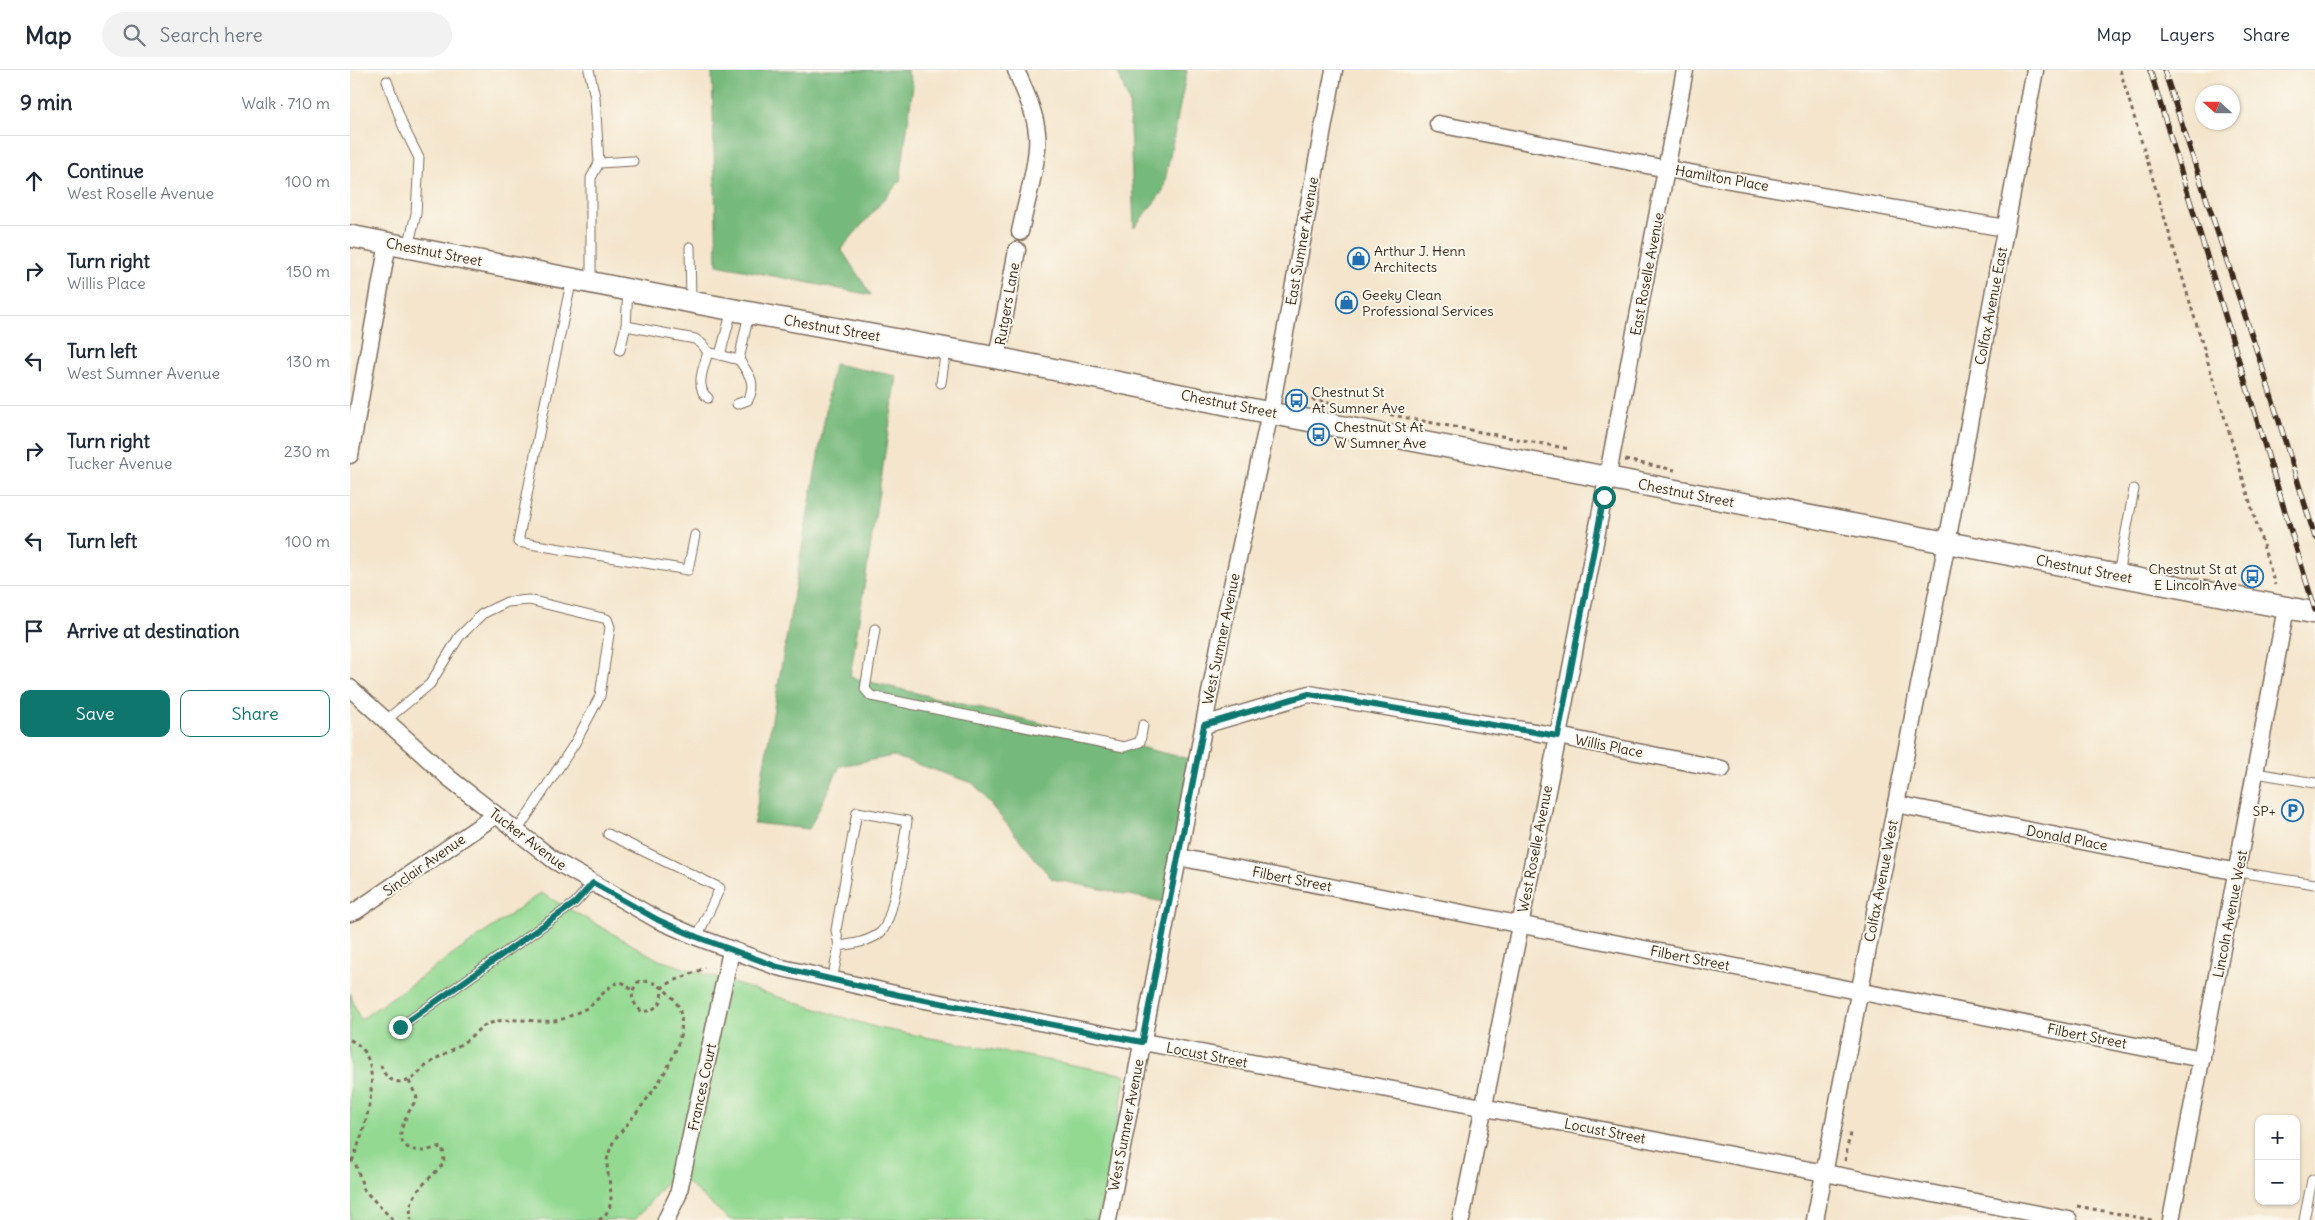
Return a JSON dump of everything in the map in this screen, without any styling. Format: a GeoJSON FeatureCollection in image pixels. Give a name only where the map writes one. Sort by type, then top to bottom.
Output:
{"type":"FeatureCollection","features":[{"type":"Feature","properties":{"kind":"street"},"geometry":{"type":"LineString","coordinates":[[1016,70],[1033,116],[1037,133],[1036,153],[1020,232]]}},
{"type":"Feature","properties":{"kind":"street","name":"East Sumner Avenue"},"geometry":{"type":"LineString","coordinates":[[1270,413],[1334,70]]}},
{"type":"Feature","properties":{"kind":"street","name":"East Roselle Avenue"},"geometry":{"type":"LineString","coordinates":[[1608,478],[1685,70]]}},
{"type":"Feature","properties":{"kind":"street","name":"Colfax Avenue East"},"geometry":{"type":"LineString","coordinates":[[1947,542],[2035,70]]}},
{"type":"Feature","properties":{"kind":"street","name":"Hamilton Place"},"geometry":{"type":"LineString","coordinates":[[1438,124],[1667,169],[2005,228]]}},
{"type":"Feature","properties":{"kind":"street","name":"Chestnut Street"},"geometry":{"type":"LineString","coordinates":[[350,236],[691,302],[946,348],[1270,413],[2315,613]]}},
{"type":"Feature","properties":{"kind":"street"},"geometry":{"type":"LineString","coordinates":[[350,455],[398,245]]}},
{"type":"Feature","properties":{"kind":"street","name":"Rutgers Lane"},"geometry":{"type":"LineString","coordinates":[[998,358],[1017,250]]}},
{"type":"Feature","properties":{"kind":"street","name":"West Sumner Avenue"},"geometry":{"type":"LineString","coordinates":[[1108,1220],[1204,725],[1270,413]]}},
{"type":"Feature","properties":{"kind":"street","name":"West Roselle Avenue"},"geometry":{"type":"LineString","coordinates":[[1461,1220],[1608,478]]}},
{"type":"Feature","properties":{"kind":"street","name":"Colfax Avenue West"},"geometry":{"type":"LineString","coordinates":[[1815,1220],[1947,542]]}},
{"type":"Feature","properties":{"kind":"street","name":"Lincoln Avenue West"},"geometry":{"type":"LineString","coordinates":[[2171,1220],[2238,872],[2286,608]]}},
{"type":"Feature","properties":{"kind":"street","name":"Tucker Avenue"},"geometry":{"type":"LineString","coordinates":[[350,688],[449,778],[555,861],[658,920],[732,951],[778,967],[899,995],[1142,1042]]}},
{"type":"Feature","properties":{"kind":"street","name":"Willis Place"},"geometry":{"type":"LineString","coordinates":[[1204,725],[1309,694],[1558,736],[1722,769]]}},
{"type":"Feature","properties":{"kind":"street","name":"Donald Place"},"geometry":{"type":"LineString","coordinates":[[1896,804],[2238,872]]}},
{"type":"Feature","properties":{"kind":"street","name":"Sinclair Avenue"},"geometry":{"type":"LineString","coordinates":[[350,913],[356,911],[496,815]]}},
{"type":"Feature","properties":{"kind":"street","name":"Filbert Street"},"geometry":{"type":"LineString","coordinates":[[1178,857],[2202,1058]]}},
{"type":"Feature","properties":{"kind":"street","name":"Frances Court"},"geometry":{"type":"LineString","coordinates":[[669,1218],[678,1195],[732,951]]}},
{"type":"Feature","properties":{"kind":"street","name":"Locust Street"},"geometry":{"type":"LineString","coordinates":[[1142,1042],[1824,1173],[2072,1213]]}},
{"type":"Feature","properties":{"kind":"lane"},"geometry":{"type":"LineString","coordinates":[[589,70],[596,97],[599,163],[591,178],[582,281],[543,413],[518,542],[688,570],[695,535]]}},
{"type":"Feature","properties":{"kind":"lane"},"geometry":{"type":"LineString","coordinates":[[387,81],[403,126],[419,158],[416,214],[398,245]]}},
{"type":"Feature","properties":{"kind":"lane"},"geometry":{"type":"LineString","coordinates":[[599,163],[633,161]]}},
{"type":"Feature","properties":{"kind":"lane"},"geometry":{"type":"LineString","coordinates":[[690,248],[691,302]]}},
{"type":"Feature","properties":{"kind":"lane"},"geometry":{"type":"LineString","coordinates":[[620,350],[626,326],[628,289]]}},
{"type":"Feature","properties":{"kind":"lane"},"geometry":{"type":"LineString","coordinates":[[720,355],[741,311]]}},
{"type":"Feature","properties":{"kind":"lane"},"geometry":{"type":"LineString","coordinates":[[738,404],[748,400],[752,389],[752,378],[739,360],[741,311]]}},
{"type":"Feature","properties":{"kind":"lane"},"geometry":{"type":"LineString","coordinates":[[626,326],[695,339],[708,352],[739,360]]}},
{"type":"Feature","properties":{"kind":"lane"},"geometry":{"type":"LineString","coordinates":[[941,383],[946,348]]}},
{"type":"Feature","properties":{"kind":"lane"},"geometry":{"type":"LineString","coordinates":[[708,352],[700,382],[701,391],[708,398]]}},
{"type":"Feature","properties":{"kind":"lane"},"geometry":{"type":"LineString","coordinates":[[2118,575],[2134,488]]}},
{"type":"Feature","properties":{"kind":"lane"},"geometry":{"type":"LineString","coordinates":[[386,721],[430,684],[459,637],[482,614],[507,602],[529,600],[609,621],[610,627],[600,696],[575,743],[516,831]]}},
{"type":"Feature","properties":{"kind":"lane"},"geometry":{"type":"LineString","coordinates":[[875,629],[865,689],[871,696],[1124,747],[1140,742],[1144,725]]}},
{"type":"Feature","properties":{"kind":"lane"},"geometry":{"type":"LineString","coordinates":[[2256,773],[2315,783]]}},
{"type":"Feature","properties":{"kind":"lane"},"geometry":{"type":"LineString","coordinates":[[832,980],[839,946],[836,930],[857,812],[907,820],[891,914],[882,932],[865,941],[839,946]]}},
{"type":"Feature","properties":{"kind":"lane"},"geometry":{"type":"LineString","coordinates":[[608,834],[720,888],[697,937]]}},
{"type":"Feature","properties":{"kind":"lane"},"geometry":{"type":"LineString","coordinates":[[2238,872],[2315,884]]}},
{"type":"Feature","properties":{"kind":"lane"},"geometry":{"type":"LineString","coordinates":[[400,1027],[575,903],[593,883]]}},
{"type":"Feature","properties":{"kind":"lane"},"geometry":{"type":"LineString","coordinates":[[2304,1220],[2312,1180],[2315,1181]]}},
{"type":"Feature","properties":{"kind":"path"},"geometry":{"type":"LineString","coordinates":[[2120,70],[2275,584]]}},
{"type":"Feature","properties":{"kind":"path"},"geometry":{"type":"LineString","coordinates":[[1283,394],[1574,450]]}},
{"type":"Feature","properties":{"kind":"path"},"geometry":{"type":"LineString","coordinates":[[381,1066],[382,1073],[388,1078],[394,1081],[408,1081],[429,1064],[463,1043],[486,1025],[519,1018],[545,1021],[562,1019],[590,1007],[610,986],[617,983],[622,982],[628,986],[632,993],[633,1003],[642,1012],[647,1012],[656,1009],[660,1003],[663,988],[668,983],[690,976],[705,968]]}},
{"type":"Feature","properties":{"kind":"path"},"geometry":{"type":"LineString","coordinates":[[599,1220],[606,1212],[611,1201],[607,1166],[610,1148],[614,1140],[657,1085],[672,1059],[681,1034],[681,1017],[677,1003],[663,988],[645,980],[638,982],[632,993]]}},
{"type":"Feature","properties":{"kind":"path"},"geometry":{"type":"LineString","coordinates":[[350,1040],[364,1052],[369,1065],[372,1088],[371,1101],[351,1160],[355,1162],[364,1190],[393,1220]]}},
{"type":"Feature","properties":{"kind":"path"},"geometry":{"type":"LineString","coordinates":[[408,1081],[417,1098],[408,1113],[401,1133],[401,1141],[404,1145],[420,1151],[438,1146],[443,1148],[445,1156],[444,1163],[415,1194],[410,1204],[411,1220]]}},
{"type":"Feature","properties":{"kind":"path"},"geometry":{"type":"LineString","coordinates":[[1850,1132],[1845,1161],[1855,1163]]}},
{"type":"Feature","properties":{"kind":"path"},"geometry":{"type":"LineString","coordinates":[[2072,1213],[2152,1220]]}},
{"type":"Feature","properties":{"kind":"green space"},"geometry":{"type":"Polygon","coordinates":[[[712,70],[907,70],[913,85],[900,181],[841,249],[871,295],[717,265],[712,70]]]}},
{"type":"Feature","properties":{"kind":"green space"},"geometry":{"type":"Polygon","coordinates":[[[1117,70],[1187,70],[1163,191],[1134,228],[1129,102],[1117,70]]]}},
{"type":"Feature","properties":{"kind":"green space"},"geometry":{"type":"Polygon","coordinates":[[[834,364],[897,376],[850,677],[1193,760],[1168,903],[1052,879],[973,783],[893,756],[840,766],[809,829],[754,823],[834,364]]]}},
{"type":"Feature","properties":{"kind":"green space"},"geometry":{"type":"Polygon","coordinates":[[[541,893],[659,960],[878,1028],[1126,1075],[1099,1220],[730,1220],[675,1172],[635,1220],[350,1220],[350,993],[360,1020],[541,893]]]}},
{"type":"Feature","properties":{"kind":"railway"},"geometry":{"type":"LineString","coordinates":[[2150,70],[2315,610]]}},
{"type":"Feature","properties":{"kind":"railway"},"geometry":{"type":"LineString","coordinates":[[2164,70],[2264,373],[2315,537]]}},
{"type":"Feature","properties":{"kind":"place","name":"Arthur J. Henn Architects"},"geometry":{"type":"Point","coordinates":[1358,259]}},
{"type":"Feature","properties":{"kind":"place","name":"Geeky Clean Professional Services"},"geometry":{"type":"Point","coordinates":[1346,303]}},
{"type":"Feature","properties":{"kind":"place","name":"Chestnut St At Sumner Ave"},"geometry":{"type":"Point","coordinates":[1296,400]}},
{"type":"Feature","properties":{"kind":"place","name":"Chestnut St At W Sumner Ave"},"geometry":{"type":"Point","coordinates":[1318,435]}},
{"type":"Feature","properties":{"kind":"place","name":"Chestnut St at E Lincoln Ave"},"geometry":{"type":"Point","coordinates":[2253,577]}},
{"type":"Feature","properties":{"kind":"place","name":"SP+"},"geometry":{"type":"Point","coordinates":[2292,811]}},
{"type":"Feature","properties":{"kind":"route"},"geometry":{"type":"LineString","coordinates":[[400,1027],[575,903],[593,883],[658,920],[732,951],[778,967],[899,995],[1142,1042],[1204,725],[1309,694],[1558,736],[1604,497]]}}]}
